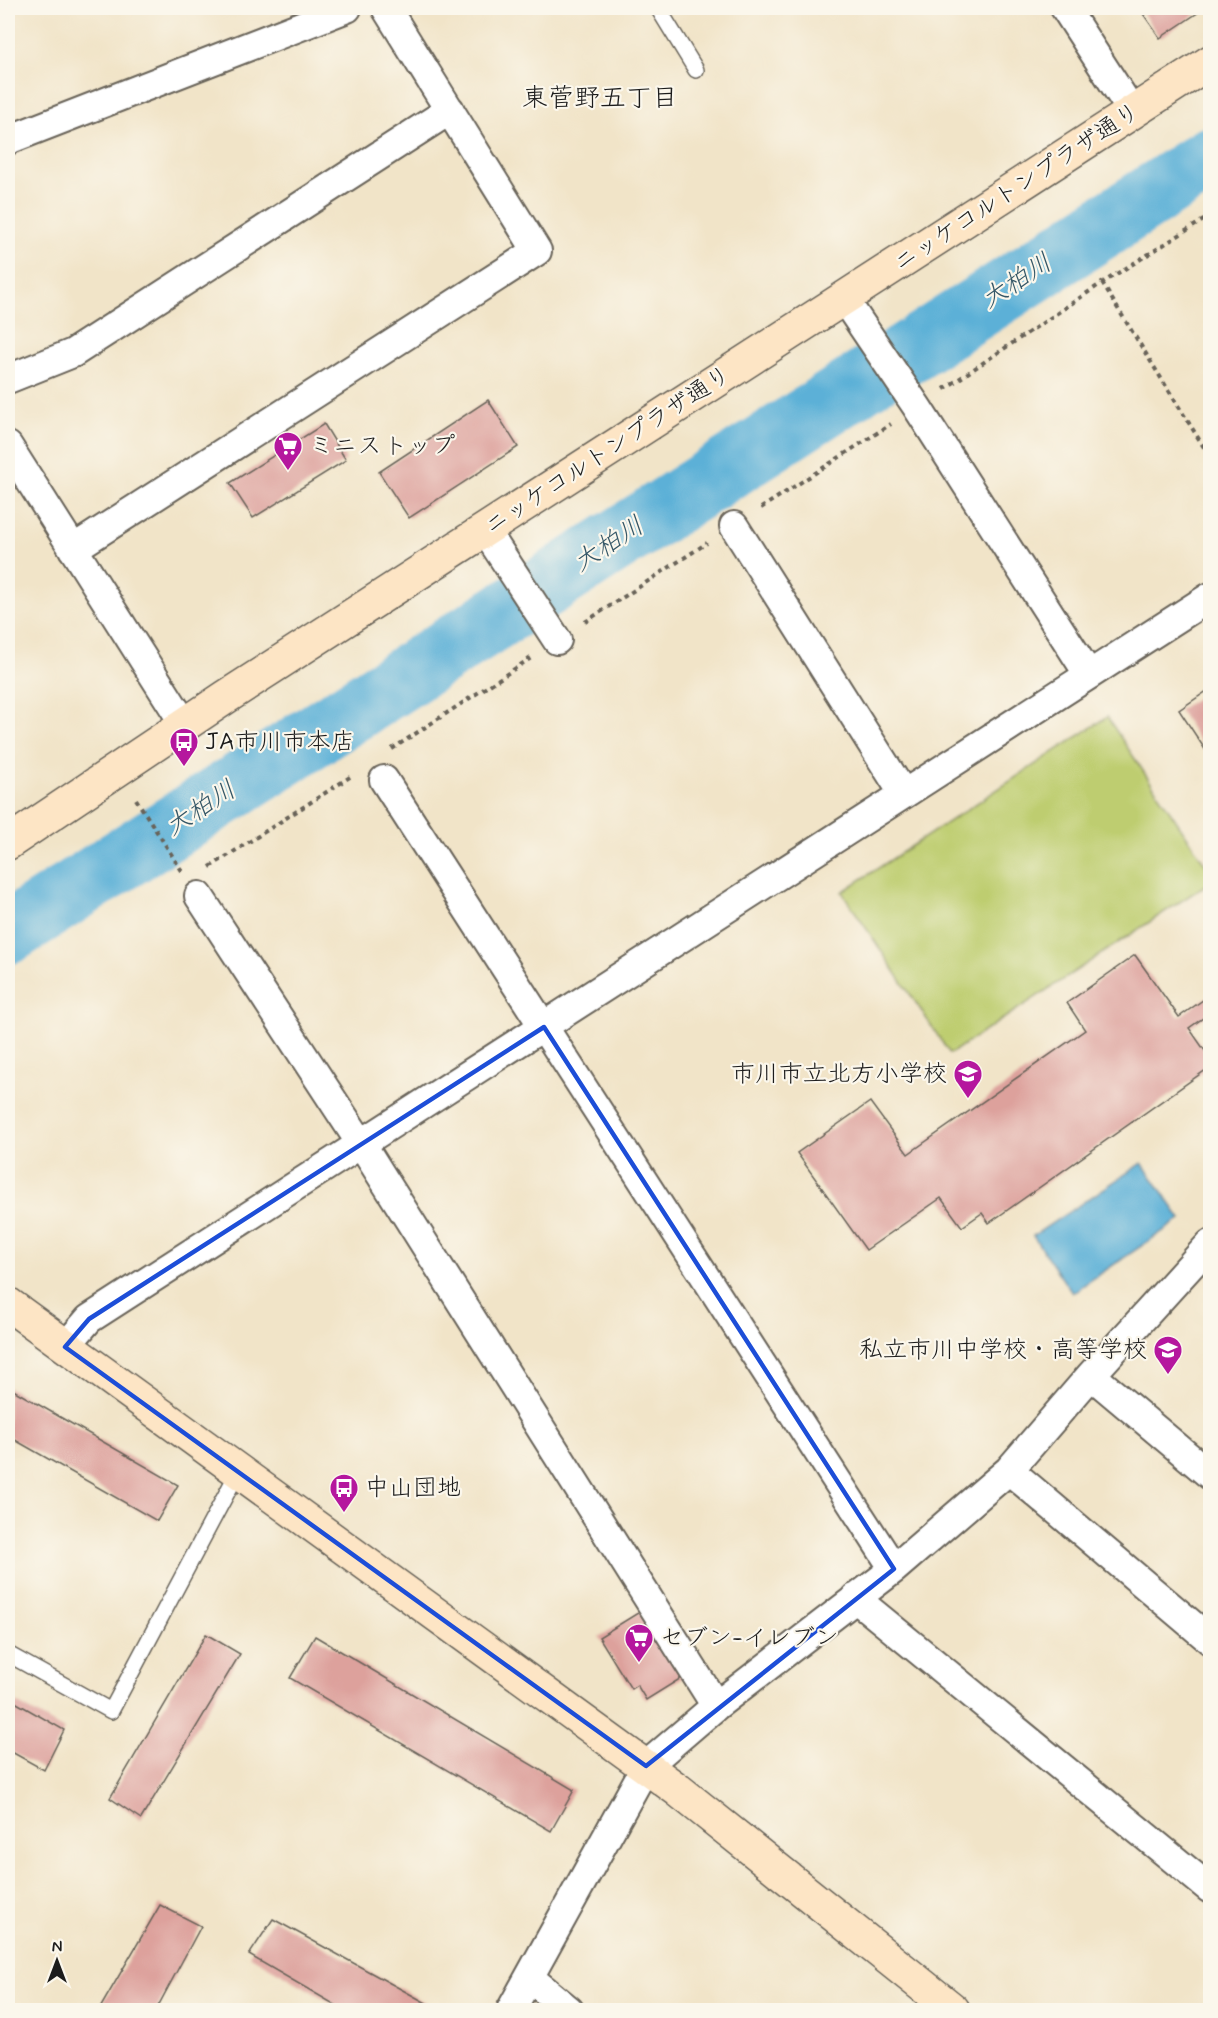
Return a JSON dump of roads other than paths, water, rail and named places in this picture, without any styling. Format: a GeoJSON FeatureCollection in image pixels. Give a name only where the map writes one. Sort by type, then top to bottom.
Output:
{"type":"FeatureCollection","features":[{"type":"Feature","properties":{"kind":"street"},"geometry":{"type":"LineString","coordinates":[[8,140],[347,8]]}},
{"type":"Feature","properties":{"kind":"street"},"geometry":{"type":"LineString","coordinates":[[73,549],[537,251],[386,8]]}},
{"type":"Feature","properties":{"kind":"street"},"geometry":{"type":"LineString","coordinates":[[1065,8],[1133,113]]}},
{"type":"Feature","properties":{"kind":"street","name":"ニッケコルトンプラザ通り"},"geometry":{"type":"LineString","coordinates":[[8,843],[485,530],[1210,62]]}},
{"type":"Feature","properties":{"kind":"street"},"geometry":{"type":"LineString","coordinates":[[8,379],[73,352],[450,110]]}},
{"type":"Feature","properties":{"kind":"street"},"geometry":{"type":"LineString","coordinates":[[844,299],[917,407],[1089,675]]}},
{"type":"Feature","properties":{"kind":"street"},"geometry":{"type":"LineString","coordinates":[[8,446],[185,725]]}},
{"type":"Feature","properties":{"kind":"street"},"geometry":{"type":"LineString","coordinates":[[734,526],[903,793]]}},
{"type":"Feature","properties":{"kind":"street"},"geometry":{"type":"LineString","coordinates":[[485,530],[557,640]]}},
{"type":"Feature","properties":{"kind":"street"},"geometry":{"type":"LineString","coordinates":[[65,1347],[89,1319],[1210,597]]}},
{"type":"Feature","properties":{"kind":"street"},"geometry":{"type":"LineString","coordinates":[[384,780],[894,1569]]}},
{"type":"Feature","properties":{"kind":"street"},"geometry":{"type":"LineString","coordinates":[[199,896],[362,1145],[716,1706]]}},
{"type":"Feature","properties":{"kind":"street"},"geometry":{"type":"LineString","coordinates":[[511,2010],[645,1766],[716,1706],[894,1569],[1009,1470],[1210,1244]]}},
{"type":"Feature","properties":{"kind":"street"},"geometry":{"type":"LineString","coordinates":[[8,1304],[687,1797],[953,2010]]}},
{"type":"Feature","properties":{"kind":"street"},"geometry":{"type":"LineString","coordinates":[[1091,1376],[1210,1475]]}},
{"type":"Feature","properties":{"kind":"street"},"geometry":{"type":"LineString","coordinates":[[1009,1470],[1210,1640]]}},
{"type":"Feature","properties":{"kind":"street"},"geometry":{"type":"LineString","coordinates":[[855,1598],[1210,1889]]}},
{"type":"Feature","properties":{"kind":"street"},"geometry":{"type":"LineString","coordinates":[[530,1978],[569,2010]]}},
{"type":"Feature","properties":{"kind":"lane"},"geometry":{"type":"LineString","coordinates":[[658,8],[696,70]]}},
{"type":"Feature","properties":{"kind":"lane"},"geometry":{"type":"LineString","coordinates":[[8,1654],[111,1711],[238,1472]]}},
{"type":"Feature","properties":{"kind":"water"},"geometry":{"type":"Polygon","coordinates":[[[1142,1163],[1181,1219],[1072,1293],[1033,1236],[1142,1163]]]}},
{"type":"Feature","properties":{"kind":"waterway","name":"大柏川"},"geometry":{"type":"LineString","coordinates":[[8,933],[1210,158]]}},
{"type":"Feature","properties":{"kind":"place","name":"ミニストップ"},"geometry":{"type":"Point","coordinates":[288,472]}},
{"type":"Feature","properties":{"kind":"place","name":"JA市川市本店"},"geometry":{"type":"Point","coordinates":[184,768]}},
{"type":"Feature","properties":{"kind":"place","name":"市川市立北方小学校"},"geometry":{"type":"Point","coordinates":[968,1100]}},
{"type":"Feature","properties":{"kind":"place","name":"私立市川中学校・高等学校"},"geometry":{"type":"Point","coordinates":[1168,1376]}},
{"type":"Feature","properties":{"kind":"place","name":"中山団地"},"geometry":{"type":"Point","coordinates":[344,1514]}},
{"type":"Feature","properties":{"kind":"place","name":"セブン-イレブン"},"geometry":{"type":"Point","coordinates":[639,1664]}},
{"type":"Feature","properties":{"kind":"district","name":"東菅野五丁目"},"geometry":{"type":"Point","coordinates":[600,99]}}]}
